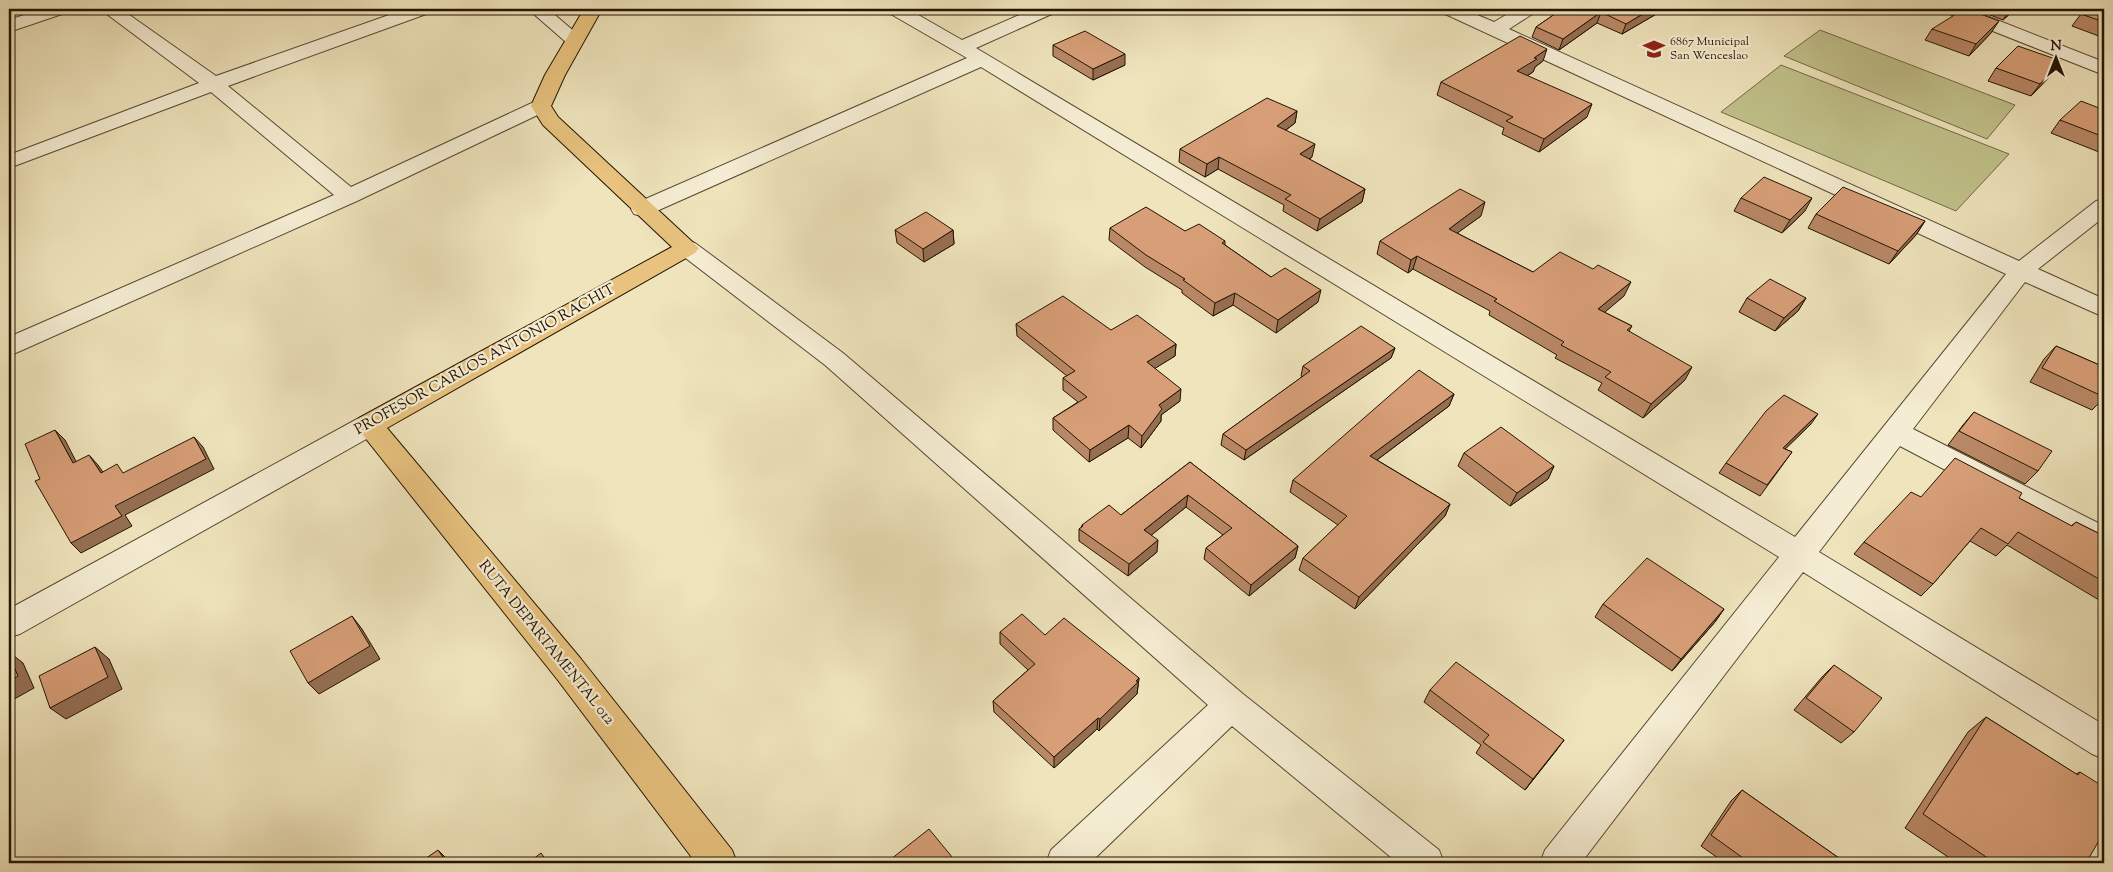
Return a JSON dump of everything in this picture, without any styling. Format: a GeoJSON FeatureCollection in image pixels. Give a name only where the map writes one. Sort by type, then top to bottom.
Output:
{"type":"FeatureCollection","features":[{"type":"Feature","properties":{"kind":"main road"},"geometry":{"type":"LineString","coordinates":[[593,9],[574,39],[541,106],[550,121],[687,248]]}},
{"type":"Feature","properties":{"kind":"main road","name":"PROFESOR CARLOS ANTONIO RACHIT"},"geometry":{"type":"LineString","coordinates":[[369,425],[687,248]]}},
{"type":"Feature","properties":{"kind":"main road","name":"RUTA DEPARTAMENTAL 012"},"geometry":{"type":"LineString","coordinates":[[369,425],[569,669],[719,863]]}},
{"type":"Feature","properties":{"kind":"street"},"geometry":{"type":"LineString","coordinates":[[9,26],[59,9]]}},
{"type":"Feature","properties":{"kind":"street"},"geometry":{"type":"LineString","coordinates":[[109,9],[214,84],[349,196]]}},
{"type":"Feature","properties":{"kind":"street"},"geometry":{"type":"LineString","coordinates":[[9,162],[214,84],[424,9]]}},
{"type":"Feature","properties":{"kind":"street"},"geometry":{"type":"LineString","coordinates":[[537,9],[574,39]]}},
{"type":"Feature","properties":{"kind":"street"},"geometry":{"type":"LineString","coordinates":[[895,9],[972,53],[1798,554],[2104,743]]}},
{"type":"Feature","properties":{"kind":"street"},"geometry":{"type":"LineString","coordinates":[[642,208],[972,53],[1048,9]]}},
{"type":"Feature","properties":{"kind":"street"},"geometry":{"type":"LineString","coordinates":[[1449,9],[2104,309]]}},
{"type":"Feature","properties":{"kind":"street"},"geometry":{"type":"LineString","coordinates":[[1496,29],[1528,9]]}},
{"type":"Feature","properties":{"kind":"street"},"geometry":{"type":"LineString","coordinates":[[1952,9],[2104,69]]}},
{"type":"Feature","properties":{"kind":"street"},"geometry":{"type":"LineString","coordinates":[[9,347],[349,196],[541,106]]}},
{"type":"Feature","properties":{"kind":"street"},"geometry":{"type":"LineString","coordinates":[[1558,863],[2020,272],[2104,206]]}},
{"type":"Feature","properties":{"kind":"street"},"geometry":{"type":"LineString","coordinates":[[687,248],[834,359],[1231,705],[1426,863]]}},
{"type":"Feature","properties":{"kind":"street","name":"PROFESOR CARLOS ANTONIO RACHIT"},"geometry":{"type":"LineString","coordinates":[[9,624],[369,425]]}},
{"type":"Feature","properties":{"kind":"street"},"geometry":{"type":"LineString","coordinates":[[1894,432],[2104,540]]}},
{"type":"Feature","properties":{"kind":"street"},"geometry":{"type":"LineString","coordinates":[[1064,863],[1231,705]]}},
{"type":"Feature","properties":{"kind":"green space"},"geometry":{"type":"Polygon","coordinates":[[[1820,30],[2015,105],[1987,139],[1784,56],[1820,30]]]}},
{"type":"Feature","properties":{"kind":"green space"},"geometry":{"type":"Polygon","coordinates":[[[1781,65],[2009,154],[1956,211],[1721,112],[1781,65]]]}},
{"type":"Feature","properties":{"kind":"building"},"geometry":{"type":"Polygon","coordinates":[[[1562,9],[1651,9],[1626,24],[1601,12],[1563,39],[1536,27],[1562,9]]]}},
{"type":"Feature","properties":{"kind":"building"},"geometry":{"type":"Polygon","coordinates":[[[1964,9],[1999,21],[1976,44],[1932,29],[1964,9]]]}},
{"type":"Feature","properties":{"kind":"building"},"geometry":{"type":"Polygon","coordinates":[[[1994,9],[2013,9],[2007,14],[1994,9]]]}},
{"type":"Feature","properties":{"kind":"building"},"geometry":{"type":"Polygon","coordinates":[[[2086,9],[2104,9],[2104,22],[2081,14],[2086,9]]]}},
{"type":"Feature","properties":{"kind":"building"},"geometry":{"type":"Polygon","coordinates":[[[1085,31],[1125,54],[1093,69],[1053,45],[1085,31]]]}},
{"type":"Feature","properties":{"kind":"building"},"geometry":{"type":"Polygon","coordinates":[[[1520,36],[1547,49],[1534,58],[1537,59],[1517,71],[1592,104],[1544,139],[1506,121],[1513,117],[1441,82],[1520,36]]]}},
{"type":"Feature","properties":{"kind":"building"},"geometry":{"type":"Polygon","coordinates":[[[2018,46],[2061,61],[2040,84],[1996,68],[2018,46]]]}},
{"type":"Feature","properties":{"kind":"building"},"geometry":{"type":"Polygon","coordinates":[[[1267,98],[1297,111],[1277,126],[1315,144],[1300,154],[1365,189],[1320,219],[1285,199],[1291,195],[1219,157],[1207,164],[1180,149],[1267,98]]]}},
{"type":"Feature","properties":{"kind":"building"},"geometry":{"type":"Polygon","coordinates":[[[2081,101],[2104,110],[2104,137],[2060,120],[2081,101]]]}},
{"type":"Feature","properties":{"kind":"building"},"geometry":{"type":"Polygon","coordinates":[[[1764,177],[1812,198],[1790,220],[1741,198],[1764,177]]]}},
{"type":"Feature","properties":{"kind":"building"},"geometry":{"type":"Polygon","coordinates":[[[1843,187],[1925,221],[1898,251],[1816,214],[1843,187]]]}},
{"type":"Feature","properties":{"kind":"building"},"geometry":{"type":"Polygon","coordinates":[[[1460,189],[1485,202],[1449,229],[1533,272],[1560,252],[1593,269],[1598,265],[1631,282],[1598,309],[1632,326],[1627,330],[1692,367],[1651,404],[1605,377],[1611,372],[1561,345],[1564,342],[1494,301],[1497,299],[1417,256],[1411,260],[1380,241],[1460,189]]]}},
{"type":"Feature","properties":{"kind":"building"},"geometry":{"type":"Polygon","coordinates":[[[1146,207],[1185,231],[1199,224],[1225,241],[1222,243],[1271,277],[1285,268],[1321,290],[1278,320],[1235,293],[1215,303],[1183,280],[1185,279],[1146,255],[1110,228],[1146,207]]]}},
{"type":"Feature","properties":{"kind":"building"},"geometry":{"type":"Polygon","coordinates":[[[926,212],[953,230],[923,249],[895,230],[926,212]]]}},
{"type":"Feature","properties":{"kind":"building"},"geometry":{"type":"Polygon","coordinates":[[[1770,279],[1806,298],[1784,318],[1747,298],[1770,279]]]}},
{"type":"Feature","properties":{"kind":"building"},"geometry":{"type":"Polygon","coordinates":[[[1063,296],[1111,330],[1137,315],[1176,344],[1147,362],[1181,389],[1159,405],[1162,409],[1142,436],[1129,425],[1090,450],[1053,418],[1087,397],[1063,378],[1075,371],[1016,324],[1063,296]]]}},
{"type":"Feature","properties":{"kind":"building"},"geometry":{"type":"Polygon","coordinates":[[[1361,326],[1395,348],[1246,450],[1223,434],[1310,371],[1303,366],[1361,326]]]}},
{"type":"Feature","properties":{"kind":"building"},"geometry":{"type":"Polygon","coordinates":[[[2056,346],[2104,367],[2104,397],[2042,368],[2056,346]]]}},
{"type":"Feature","properties":{"kind":"building"},"geometry":{"type":"Polygon","coordinates":[[[1419,370],[1454,394],[1370,456],[1450,504],[1359,597],[1303,558],[1347,516],[1293,480],[1419,370]]]}},
{"type":"Feature","properties":{"kind":"building"},"geometry":{"type":"Polygon","coordinates":[[[1784,395],[1818,414],[1783,448],[1792,452],[1767,485],[1726,463],[1766,411],[1784,395]]]}},
{"type":"Feature","properties":{"kind":"building"},"geometry":{"type":"Polygon","coordinates":[[[1974,412],[2052,451],[2038,471],[1959,431],[1974,412]]]}},
{"type":"Feature","properties":{"kind":"building"},"geometry":{"type":"Polygon","coordinates":[[[1501,427],[1554,466],[1517,493],[1464,453],[1501,427]]]}},
{"type":"Feature","properties":{"kind":"building"},"geometry":{"type":"Polygon","coordinates":[[[55,430],[73,463],[89,455],[101,473],[117,464],[123,473],[194,437],[206,459],[115,506],[122,516],[71,543],[35,481],[40,479],[25,444],[55,430]]]}},
{"type":"Feature","properties":{"kind":"building"},"geometry":{"type":"Polygon","coordinates":[[[1955,458],[2022,493],[2019,498],[2072,526],[2076,522],[2104,536],[2104,582],[2018,532],[2008,544],[1981,528],[1933,584],[1864,542],[1911,492],[1921,497],[1955,458]]]}},
{"type":"Feature","properties":{"kind":"building"},"geometry":{"type":"Polygon","coordinates":[[[1190,462],[1298,546],[1251,585],[1206,548],[1232,528],[1188,495],[1144,530],[1158,540],[1129,564],[1079,529],[1109,505],[1121,515],[1190,462]]]}},
{"type":"Feature","properties":{"kind":"building"},"geometry":{"type":"Polygon","coordinates":[[[1647,558],[1724,609],[1681,659],[1603,604],[1647,558]]]}},
{"type":"Feature","properties":{"kind":"building"},"geometry":{"type":"Polygon","coordinates":[[[1022,614],[1045,635],[1064,618],[1139,678],[1136,681],[1138,682],[1100,719],[1098,718],[1054,757],[993,701],[1035,664],[1000,632],[1022,614]]]}},
{"type":"Feature","properties":{"kind":"building"},"geometry":{"type":"Polygon","coordinates":[[[352,616],[370,646],[308,683],[290,651],[352,616]]]}},
{"type":"Feature","properties":{"kind":"building"},"geometry":{"type":"Polygon","coordinates":[[[95,647],[108,677],[50,708],[39,676],[95,647]]]}},
{"type":"Feature","properties":{"kind":"building"},"geometry":{"type":"Polygon","coordinates":[[[9,655],[18,676],[9,682],[9,655]]]}},
{"type":"Feature","properties":{"kind":"building"},"geometry":{"type":"Polygon","coordinates":[[[1456,662],[1564,740],[1533,779],[1483,742],[1489,735],[1430,690],[1456,662]]]}},
{"type":"Feature","properties":{"kind":"building"},"geometry":{"type":"Polygon","coordinates":[[[1834,665],[1882,698],[1854,732],[1806,698],[1834,665]]]}},
{"type":"Feature","properties":{"kind":"building"},"geometry":{"type":"Polygon","coordinates":[[[1986,717],[2078,775],[2080,772],[2104,787],[2104,832],[2086,863],[1995,863],[1923,814],[1986,717]]]}},
{"type":"Feature","properties":{"kind":"building"},"geometry":{"type":"Polygon","coordinates":[[[1742,790],[1846,863],[1750,863],[1711,835],[1742,790]]]}},
{"type":"Feature","properties":{"kind":"building"},"geometry":{"type":"Polygon","coordinates":[[[929,829],[957,863],[886,863],[929,829]]]}},
{"type":"Feature","properties":{"kind":"building"},"geometry":{"type":"Polygon","coordinates":[[[438,850],[447,863],[419,863],[438,850]]]}},
{"type":"Feature","properties":{"kind":"building"},"geometry":{"type":"Polygon","coordinates":[[[541,853],[548,863],[528,863],[541,853]]]}},
{"type":"Feature","properties":{"kind":"place","name":"6867 Municipal San Wenceslao"},"geometry":{"type":"Point","coordinates":[1654,49]}}]}
